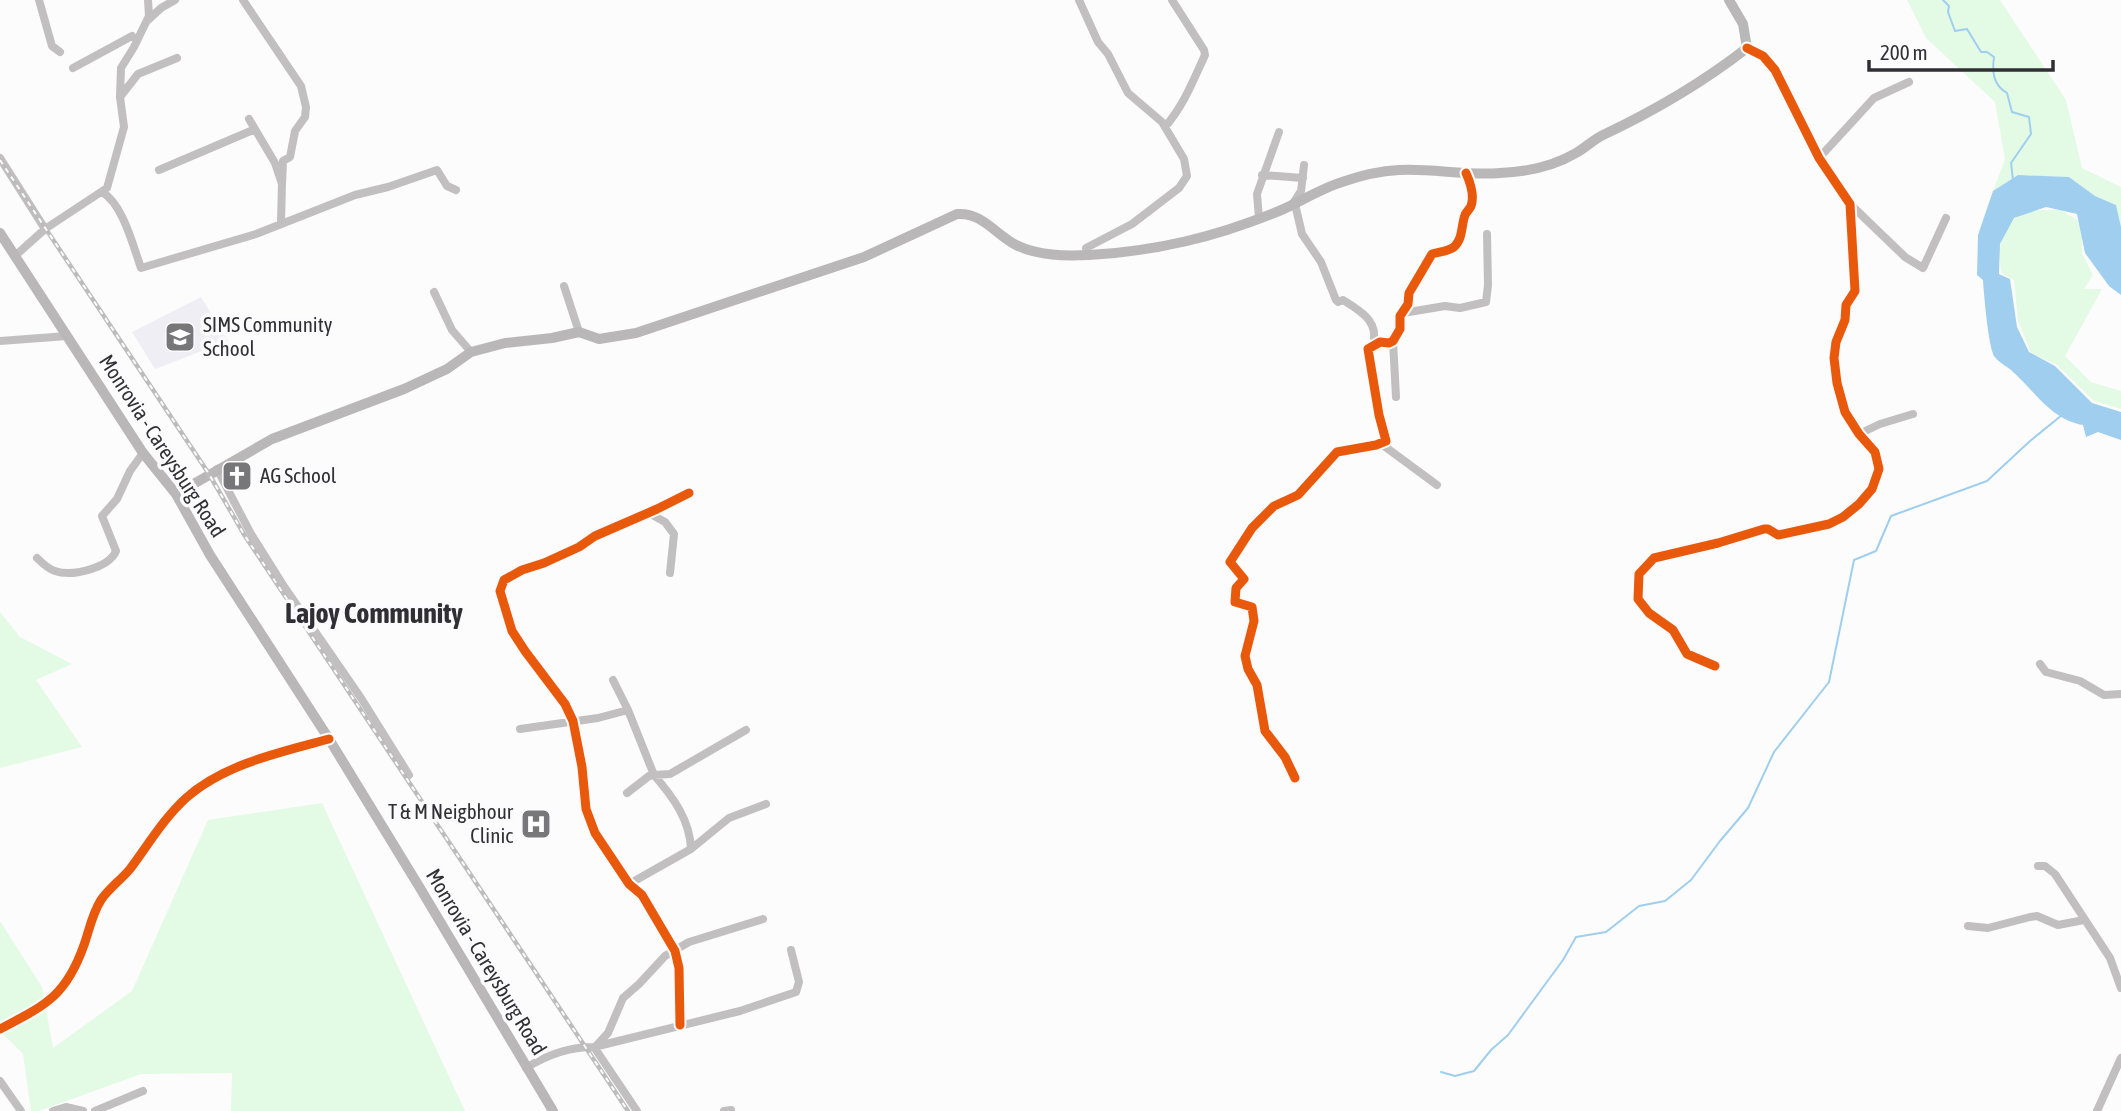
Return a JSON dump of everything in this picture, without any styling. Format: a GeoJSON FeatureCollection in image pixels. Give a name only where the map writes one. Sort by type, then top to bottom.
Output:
{"type":"FeatureCollection","features":[{"type":"Feature","properties":{"kind":"main road"},"geometry":{"type":"LineString","coordinates":[[176,494],[281,435],[415,384],[447,369],[471,352],[505,343],[579,332],[598,339],[636,333],[864,257],[957,214],[967,213],[979,217],[1017,246],[1032,251],[1088,255],[1159,248],[1198,240],[1292,205],[1340,183],[1371,175],[1398,170],[1498,173],[1523,170],[1575,154],[1599,137],[1635,121],[1673,99],[1748,48],[1743,24],[1729,0]]}},
{"type":"Feature","properties":{"kind":"main road","name":"Monrovia - Careysburg Road"},"geometry":{"type":"LineString","coordinates":[[0,233],[143,453],[176,494],[210,555],[329,738],[553,1111]]}},
{"type":"Feature","properties":{"kind":"street"},"geometry":{"type":"LineString","coordinates":[[39,0],[52,46],[60,52]]}},
{"type":"Feature","properties":{"kind":"street"},"geometry":{"type":"LineString","coordinates":[[15,256],[45,229],[102,192],[111,181],[116,150],[124,127],[120,97],[122,65],[146,22],[150,11],[148,0]]}},
{"type":"Feature","properties":{"kind":"street"},"geometry":{"type":"LineString","coordinates":[[146,22],[154,13],[175,0]]}},
{"type":"Feature","properties":{"kind":"street"},"geometry":{"type":"LineString","coordinates":[[243,0],[301,86],[306,107],[304,117],[295,131],[290,156],[282,161],[281,222]]}},
{"type":"Feature","properties":{"kind":"street"},"geometry":{"type":"LineString","coordinates":[[1079,0],[1098,42],[1108,54],[1128,93],[1157,116],[1184,159],[1186,168],[1186,180],[1132,224],[1086,247],[1088,255]]}},
{"type":"Feature","properties":{"kind":"street"},"geometry":{"type":"LineString","coordinates":[[1165,127],[1178,112],[1205,55],[1172,0]]}},
{"type":"Feature","properties":{"kind":"street"},"geometry":{"type":"LineString","coordinates":[[73,68],[132,36]]}},
{"type":"Feature","properties":{"kind":"street"},"geometry":{"type":"LineString","coordinates":[[1748,48],[1763,56],[1775,70],[1819,158],[1850,204],[1905,257],[1923,268],[1946,218]]}},
{"type":"Feature","properties":{"kind":"street"},"geometry":{"type":"LineString","coordinates":[[120,97],[138,74],[177,58]]}},
{"type":"Feature","properties":{"kind":"street"},"geometry":{"type":"LineString","coordinates":[[1819,158],[1874,98],[1909,82]]}},
{"type":"Feature","properties":{"kind":"street"},"geometry":{"type":"LineString","coordinates":[[249,119],[253,130],[275,163],[282,184]]}},
{"type":"Feature","properties":{"kind":"street"},"geometry":{"type":"LineString","coordinates":[[159,170],[253,130]]}},
{"type":"Feature","properties":{"kind":"street"},"geometry":{"type":"LineString","coordinates":[[1259,218],[1257,194],[1279,132]]}},
{"type":"Feature","properties":{"kind":"street"},"geometry":{"type":"LineString","coordinates":[[0,158],[45,229]]}},
{"type":"Feature","properties":{"kind":"street"},"geometry":{"type":"LineString","coordinates":[[1304,165],[1298,199],[1292,205],[1302,234],[1321,262],[1336,300],[1343,300],[1357,308],[1375,328],[1374,338],[1380,342],[1393,341]]}},
{"type":"Feature","properties":{"kind":"street"},"geometry":{"type":"LineString","coordinates":[[102,192],[110,197],[121,214],[141,268],[256,234],[355,195],[436,170],[447,186],[456,190]]}},
{"type":"Feature","properties":{"kind":"street"},"geometry":{"type":"LineString","coordinates":[[1396,397],[1393,341],[1400,329],[1413,284],[1432,254],[1452,249],[1458,242],[1465,214],[1471,206],[1471,183],[1466,173]]}},
{"type":"Feature","properties":{"kind":"street"},"geometry":{"type":"LineString","coordinates":[[1262,175],[1303,178]]}},
{"type":"Feature","properties":{"kind":"street"},"geometry":{"type":"LineString","coordinates":[[1715,666],[1687,654],[1673,630],[1649,613],[1638,599],[1639,573],[1654,558],[1764,529],[1778,535],[1829,524],[1859,504],[1872,489],[1879,469],[1875,453],[1858,434],[1844,412],[1834,358],[1836,342],[1845,320],[1846,305],[1855,291],[1850,204]]}},
{"type":"Feature","properties":{"kind":"street"},"geometry":{"type":"LineString","coordinates":[[1403,313],[1445,306],[1460,308],[1486,302],[1487,234]]}},
{"type":"Feature","properties":{"kind":"street"},"geometry":{"type":"LineString","coordinates":[[564,286],[579,332]]}},
{"type":"Feature","properties":{"kind":"street"},"geometry":{"type":"LineString","coordinates":[[434,292],[452,330],[471,352]]}},
{"type":"Feature","properties":{"kind":"street"},"geometry":{"type":"LineString","coordinates":[[0,341],[67,336]]}},
{"type":"Feature","properties":{"kind":"street"},"geometry":{"type":"LineString","coordinates":[[1294,778],[1285,757],[1265,731],[1257,685],[1248,669],[1245,656],[1254,621],[1252,607],[1235,602],[1236,588],[1244,579],[1230,562],[1252,528],[1275,506],[1298,495],[1338,452],[1386,440],[1368,349],[1380,342]]}},
{"type":"Feature","properties":{"kind":"street"},"geometry":{"type":"LineString","coordinates":[[1858,434],[1913,414]]}},
{"type":"Feature","properties":{"kind":"street"},"geometry":{"type":"LineString","coordinates":[[1380,443],[1437,485]]}},
{"type":"Feature","properties":{"kind":"street"},"geometry":{"type":"LineString","coordinates":[[37,558],[48,567],[65,573],[89,568],[111,558],[116,551],[115,545],[102,516],[117,499],[130,471],[143,453]]}},
{"type":"Feature","properties":{"kind":"street"},"geometry":{"type":"LineString","coordinates":[[217,469],[251,534],[409,775]]}},
{"type":"Feature","properties":{"kind":"street"},"geometry":{"type":"LineString","coordinates":[[680,1025],[679,968],[674,951],[642,895],[629,884],[590,822],[573,721],[565,704],[512,631],[499,591],[504,580],[522,569],[579,547],[595,536],[689,492]]}},
{"type":"Feature","properties":{"kind":"street"},"geometry":{"type":"LineString","coordinates":[[647,512],[665,522],[674,534],[670,573]]}},
{"type":"Feature","properties":{"kind":"street"},"geometry":{"type":"LineString","coordinates":[[2040,664],[2046,671],[2080,681],[2104,695],[2121,694]]}},
{"type":"Feature","properties":{"kind":"street"},"geometry":{"type":"LineString","coordinates":[[612,680],[628,710],[654,775],[674,798],[690,835],[691,849]]}},
{"type":"Feature","properties":{"kind":"street"},"geometry":{"type":"LineString","coordinates":[[520,729],[598,718],[628,710]]}},
{"type":"Feature","properties":{"kind":"street"},"geometry":{"type":"LineString","coordinates":[[626,793],[649,776],[670,774],[746,730]]}},
{"type":"Feature","properties":{"kind":"street"},"geometry":{"type":"LineString","coordinates":[[0,1029],[49,1000],[65,986],[75,971],[100,901],[127,873],[172,812],[188,796],[209,781],[239,768],[271,755],[329,738]]}},
{"type":"Feature","properties":{"kind":"street"},"geometry":{"type":"LineString","coordinates":[[629,884],[691,849],[729,818],[766,804]]}},
{"type":"Feature","properties":{"kind":"street"},"geometry":{"type":"LineString","coordinates":[[2038,866],[2046,866],[2055,874],[2110,958],[2121,988]]}},
{"type":"Feature","properties":{"kind":"street"},"geometry":{"type":"LineString","coordinates":[[1968,926],[1988,928],[2037,916],[2058,925],[2084,920]]}},
{"type":"Feature","properties":{"kind":"street"},"geometry":{"type":"LineString","coordinates":[[594,1047],[604,1039],[623,998],[665,956],[689,942],[763,919]]}},
{"type":"Feature","properties":{"kind":"street"},"geometry":{"type":"LineString","coordinates":[[526,1068],[551,1054],[578,1047],[594,1047],[740,1011],[796,992],[799,982],[791,950]]}},
{"type":"Feature","properties":{"kind":"street"},"geometry":{"type":"LineString","coordinates":[[594,1047],[637,1111]]}},
{"type":"Feature","properties":{"kind":"street"},"geometry":{"type":"LineString","coordinates":[[2097,1111],[2121,1058]]}},
{"type":"Feature","properties":{"kind":"street"},"geometry":{"type":"LineString","coordinates":[[0,1081],[21,1111]]}},
{"type":"Feature","properties":{"kind":"street"},"geometry":{"type":"LineString","coordinates":[[96,1111],[143,1091]]}},
{"type":"Feature","properties":{"kind":"street"},"geometry":{"type":"LineString","coordinates":[[53,1111],[66,1107],[83,1111]]}},
{"type":"Feature","properties":{"kind":"street"},"geometry":{"type":"LineString","coordinates":[[724,1111],[731,1110]]}},
{"type":"Feature","properties":{"kind":"shaded area","name":"SIMS Community School"},"geometry":{"type":"Polygon","coordinates":[[[201,297],[228,341],[155,369],[132,332],[201,297]]]}},
{"type":"Feature","properties":{"kind":"green space"},"geometry":{"type":"Polygon","coordinates":[[[1907,0],[2000,0],[2066,100],[2082,168],[2121,187],[2121,227],[2116,205],[2095,196],[2069,177],[2018,175],[1993,191],[2005,159],[1995,102],[1926,38],[1907,0]]]}},
{"type":"Feature","properties":{"kind":"green space"},"geometry":{"type":"Polygon","coordinates":[[[2030,210],[2061,210],[2082,223],[2082,253],[2093,275],[2084,289],[2102,289],[2065,356],[2091,382],[2121,391],[2121,409],[2094,401],[2057,365],[2031,353],[2018,321],[2014,280],[2001,273],[1999,249],[2010,221],[2030,210]]]}},
{"type":"Feature","properties":{"kind":"green space"},"geometry":{"type":"Polygon","coordinates":[[[0,612],[20,637],[72,664],[36,680],[82,747],[0,768],[0,612]]]}},
{"type":"Feature","properties":{"kind":"green space"},"geometry":{"type":"Polygon","coordinates":[[[322,803],[465,1111],[231,1111],[232,1073],[141,1074],[39,1111],[31,1111],[23,1054],[0,1031],[0,921],[42,987],[53,1048],[132,991],[208,820],[322,803]]]}},
{"type":"Feature","properties":{"kind":"water"},"geometry":{"type":"Polygon","coordinates":[[[2018,175],[2069,177],[2095,196],[2116,205],[2121,227],[2121,295],[2109,286],[2085,253],[2077,214],[2046,207],[2014,218],[2000,244],[1999,274],[2010,279],[2017,327],[2029,352],[2055,366],[2092,403],[2121,412],[2121,440],[2098,432],[2086,437],[2083,425],[2061,417],[1994,356],[1988,331],[1983,280],[1977,275],[1978,235],[1993,191],[2018,175]]]}},
{"type":"Feature","properties":{"kind":"waterway"},"geometry":{"type":"LineString","coordinates":[[1943,0],[1949,6],[1948,12],[1955,31],[1967,29],[1981,52],[1987,52],[1994,57],[1994,78],[2007,93],[2012,112],[2029,117],[2031,134],[2011,163],[2013,180]]}},
{"type":"Feature","properties":{"kind":"waterway"},"geometry":{"type":"LineString","coordinates":[[1441,1072],[1455,1076],[1474,1071],[1508,1035],[1563,960],[1576,937],[1606,932],[1639,906],[1665,901],[1691,880],[1748,808],[1774,752],[1829,682],[1854,560],[1876,551],[1891,516],[1987,481],[2062,415]]}},
{"type":"Feature","properties":{"kind":"railway"},"geometry":{"type":"LineString","coordinates":[[0,160],[209,474],[245,536],[628,1111]]}},
{"type":"Feature","properties":{"kind":"cycle path"},"geometry":{"type":"LineString","coordinates":[[1715,666],[1687,654],[1673,630],[1649,613],[1638,599],[1639,574],[1654,558],[1764,529],[1778,535],[1829,524],[1859,504],[1872,489],[1879,469],[1875,452],[1845,412],[1834,358],[1836,342],[1845,320],[1846,305],[1855,291],[1850,204],[1819,158],[1775,70],[1763,56],[1747,48]]}},
{"type":"Feature","properties":{"kind":"cycle path"},"geometry":{"type":"LineString","coordinates":[[1295,778],[1285,757],[1265,731],[1257,685],[1248,669],[1245,656],[1254,621],[1252,607],[1235,602],[1236,588],[1244,579],[1230,562],[1252,528],[1274,506],[1298,495],[1337,452],[1386,441],[1368,349],[1380,342],[1393,341],[1400,329],[1400,316],[1408,304],[1409,293],[1432,254],[1457,244],[1465,215],[1472,202],[1466,173]]}},
{"type":"Feature","properties":{"kind":"cycle path"},"geometry":{"type":"LineString","coordinates":[[680,1025],[679,968],[675,951],[642,895],[629,884],[595,833],[586,809],[582,767],[573,721],[565,704],[512,631],[500,591],[504,580],[522,570],[579,547],[595,536],[689,493]]}},
{"type":"Feature","properties":{"kind":"cycle path"},"geometry":{"type":"LineString","coordinates":[[0,1029],[30,1013],[62,988],[77,962],[101,900],[130,869],[163,823],[186,798],[201,786],[235,768],[273,754],[329,739]]}},
{"type":"Feature","properties":{"kind":"place","name":"SIMS Community School"},"geometry":{"type":"Point","coordinates":[180,337]}},
{"type":"Feature","properties":{"kind":"place","name":"AG School"},"geometry":{"type":"Point","coordinates":[237,476]}},
{"type":"Feature","properties":{"kind":"place","name":"T & M Neigbhour Clinic"},"geometry":{"type":"Point","coordinates":[536,824]}},
{"type":"Feature","properties":{"kind":"district","name":"Lajoy Community"},"geometry":{"type":"Point","coordinates":[374,613]}}]}
